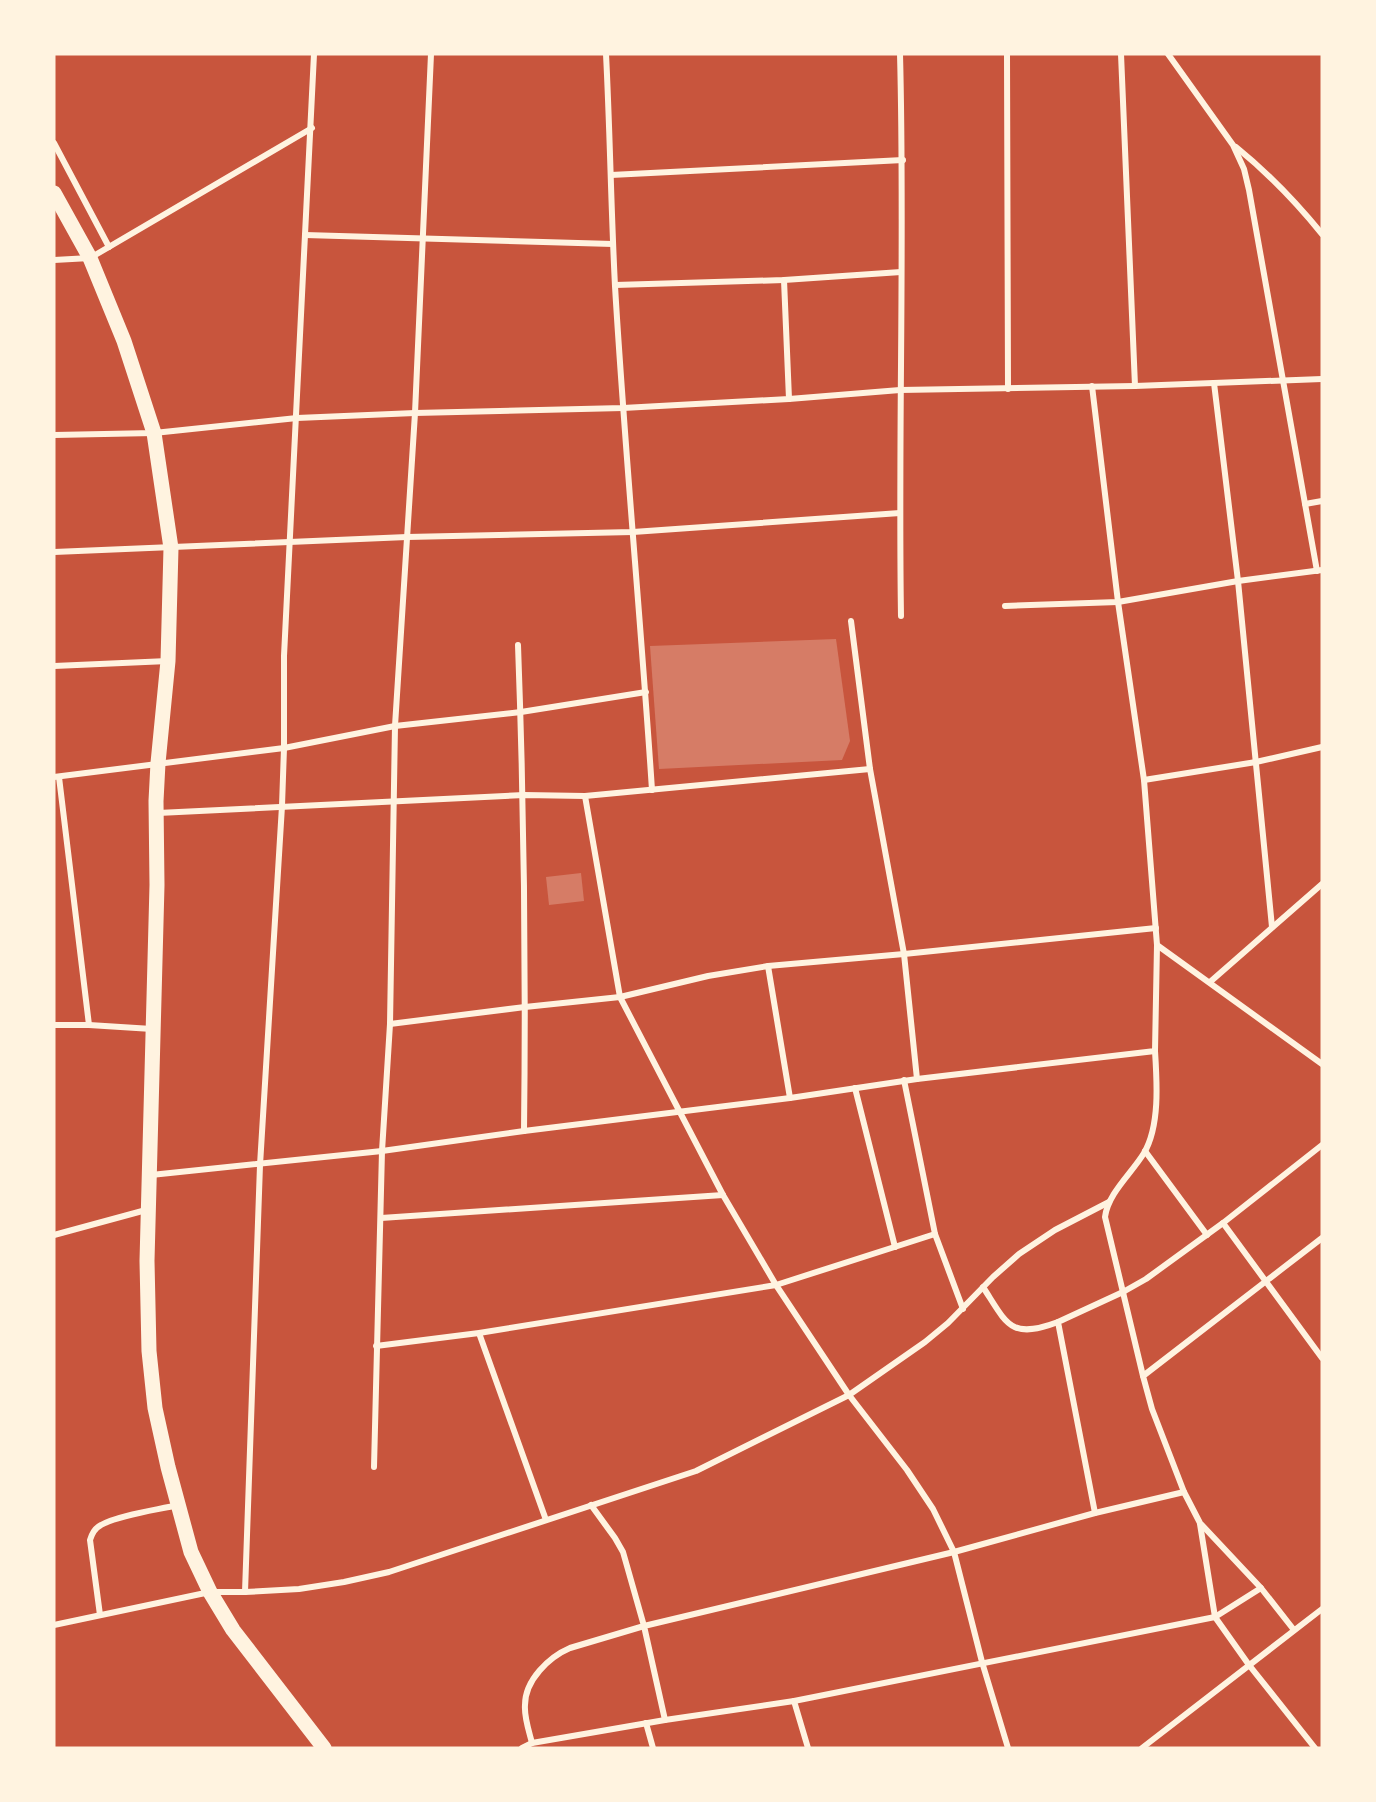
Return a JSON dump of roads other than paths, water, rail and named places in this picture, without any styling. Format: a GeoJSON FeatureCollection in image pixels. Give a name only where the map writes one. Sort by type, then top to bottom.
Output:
{"type":"FeatureCollection","features":[{"type":"Feature","properties":{"kind":"main road"},"geometry":{"type":"LineString","coordinates":[[54,193],[90,258],[124,341],[154,433],[171,548],[168,661],[158,763],[156,813],[157,885],[147,1261],[149,1351],[155,1408],[191,1552],[210,1592],[233,1630],[324,1748]]}},
{"type":"Feature","properties":{"kind":"street"},"geometry":{"type":"LineString","coordinates":[[245,1592],[260,1165],[282,806],[284,656],[314,54]]}},
{"type":"Feature","properties":{"kind":"street"},"geometry":{"type":"LineString","coordinates":[[374,1467],[382,1151],[390,1024],[395,726],[415,413],[431,54]]}},
{"type":"Feature","properties":{"kind":"street"},"geometry":{"type":"LineString","coordinates":[[613,54],[606,54],[615,285],[652,790]]}},
{"type":"Feature","properties":{"kind":"street"},"geometry":{"type":"LineString","coordinates":[[900,54],[903,160],[900,390],[901,616]]}},
{"type":"Feature","properties":{"kind":"street"},"geometry":{"type":"LineString","coordinates":[[1007,54],[1008,388]]}},
{"type":"Feature","properties":{"kind":"street"},"geometry":{"type":"LineString","coordinates":[[1121,54],[1135,386]]}},
{"type":"Feature","properties":{"kind":"street"},"geometry":{"type":"LineString","coordinates":[[1005,606],[1118,602],[1238,581],[1320,570],[1305,504],[1250,190],[1244,169],[1233,145],[1168,54]]}},
{"type":"Feature","properties":{"kind":"street"},"geometry":{"type":"LineString","coordinates":[[54,260],[90,258],[312,128]]}},
{"type":"Feature","properties":{"kind":"street"},"geometry":{"type":"LineString","coordinates":[[54,143],[109,247]]}},
{"type":"Feature","properties":{"kind":"street"},"geometry":{"type":"LineString","coordinates":[[1233,145],[1261,167],[1293,199],[1322,234]]}},
{"type":"Feature","properties":{"kind":"street"},"geometry":{"type":"LineString","coordinates":[[611,175],[903,160]]}},
{"type":"Feature","properties":{"kind":"street"},"geometry":{"type":"LineString","coordinates":[[305,235],[613,244]]}},
{"type":"Feature","properties":{"kind":"street"},"geometry":{"type":"LineString","coordinates":[[615,285],[784,280],[901,272]]}},
{"type":"Feature","properties":{"kind":"street"},"geometry":{"type":"LineString","coordinates":[[784,280],[789,399]]}},
{"type":"Feature","properties":{"kind":"street"},"geometry":{"type":"LineString","coordinates":[[54,435],[154,433],[297,418],[623,408],[900,390],[1135,386],[1322,379]]}},
{"type":"Feature","properties":{"kind":"street"},"geometry":{"type":"LineString","coordinates":[[1214,383],[1238,581],[1272,927]]}},
{"type":"Feature","properties":{"kind":"street"},"geometry":{"type":"LineString","coordinates":[[1092,386],[1118,602],[1144,780],[1157,945],[1156,1100],[1153,1127],[1145,1151],[1109,1202],[1105,1212],[1105,1222],[1152,1409],[1184,1492],[1200,1523],[1260,1588],[1294,1630]]}},
{"type":"Feature","properties":{"kind":"street"},"geometry":{"type":"LineString","coordinates":[[1305,504],[1322,501]]}},
{"type":"Feature","properties":{"kind":"street"},"geometry":{"type":"LineString","coordinates":[[54,552],[407,537],[633,532],[900,513]]}},
{"type":"Feature","properties":{"kind":"street"},"geometry":{"type":"LineString","coordinates":[[851,621],[870,769],[904,954],[917,1079]]}},
{"type":"Feature","properties":{"kind":"street"},"geometry":{"type":"LineString","coordinates":[[518,645],[524,795],[524,1131]]}},
{"type":"Feature","properties":{"kind":"street"},"geometry":{"type":"LineString","coordinates":[[54,666],[168,661]]}},
{"type":"Feature","properties":{"kind":"street"},"geometry":{"type":"LineString","coordinates":[[89,1025],[56,777],[284,748],[395,726],[521,712],[646,692]]}},
{"type":"Feature","properties":{"kind":"street"},"geometry":{"type":"LineString","coordinates":[[1144,780],[1256,762],[1322,747]]}},
{"type":"Feature","properties":{"kind":"street"},"geometry":{"type":"LineString","coordinates":[[156,813],[524,795],[585,796],[870,769]]}},
{"type":"Feature","properties":{"kind":"street"},"geometry":{"type":"LineString","coordinates":[[585,796],[620,998],[723,1195],[776,1285],[849,1395],[907,1470],[933,1509],[954,1552],[982,1662],[1008,1748]]}},
{"type":"Feature","properties":{"kind":"street"},"geometry":{"type":"LineString","coordinates":[[1210,982],[1322,884]]}},
{"type":"Feature","properties":{"kind":"street"},"geometry":{"type":"LineString","coordinates":[[390,1024],[620,998],[708,976],[768,966],[1156,928]]}},
{"type":"Feature","properties":{"kind":"street"},"geometry":{"type":"LineString","coordinates":[[1157,945],[1322,1064]]}},
{"type":"Feature","properties":{"kind":"street"},"geometry":{"type":"LineString","coordinates":[[768,966],[790,1098]]}},
{"type":"Feature","properties":{"kind":"street"},"geometry":{"type":"LineString","coordinates":[[54,1024],[153,1029]]}},
{"type":"Feature","properties":{"kind":"street"},"geometry":{"type":"LineString","coordinates":[[149,1175],[382,1151],[790,1098],[904,1080],[1155,1051]]}},
{"type":"Feature","properties":{"kind":"street"},"geometry":{"type":"LineString","coordinates":[[904,1080],[935,1234],[963,1309]]}},
{"type":"Feature","properties":{"kind":"street"},"geometry":{"type":"LineString","coordinates":[[855,1088],[896,1247]]}},
{"type":"Feature","properties":{"kind":"street"},"geometry":{"type":"LineString","coordinates":[[982,1287],[1007,1323],[1013,1327],[1032,1329],[1058,1322],[1123,1292],[1166,1266],[1322,1145]]}},
{"type":"Feature","properties":{"kind":"street"},"geometry":{"type":"LineString","coordinates":[[1145,1151],[1207,1235]]}},
{"type":"Feature","properties":{"kind":"street"},"geometry":{"type":"LineString","coordinates":[[381,1218],[723,1195]]}},
{"type":"Feature","properties":{"kind":"street"},"geometry":{"type":"LineString","coordinates":[[54,1625],[210,1592],[299,1589],[389,1572],[591,1505],[663,1484],[696,1471],[849,1395],[925,1342],[963,1309],[1005,1266],[1035,1242],[1109,1202]]}},
{"type":"Feature","properties":{"kind":"street"},"geometry":{"type":"LineString","coordinates":[[54,1235],[148,1210]]}},
{"type":"Feature","properties":{"kind":"street"},"geometry":{"type":"LineString","coordinates":[[1223,1222],[1322,1358]]}},
{"type":"Feature","properties":{"kind":"street"},"geometry":{"type":"LineString","coordinates":[[376,1346],[479,1333],[776,1285],[935,1234]]}},
{"type":"Feature","properties":{"kind":"street"},"geometry":{"type":"LineString","coordinates":[[1143,1376],[1322,1239]]}},
{"type":"Feature","properties":{"kind":"street"},"geometry":{"type":"LineString","coordinates":[[1058,1322],[1095,1513]]}},
{"type":"Feature","properties":{"kind":"street"},"geometry":{"type":"LineString","coordinates":[[479,1333],[546,1520]]}},
{"type":"Feature","properties":{"kind":"street"},"geometry":{"type":"LineString","coordinates":[[532,1743],[525,1702],[534,1678],[547,1663],[570,1648],[644,1626],[954,1552],[1095,1513],[1184,1492]]}},
{"type":"Feature","properties":{"kind":"street"},"geometry":{"type":"LineString","coordinates":[[100,1615],[90,1540],[94,1532],[102,1524],[178,1505]]}},
{"type":"Feature","properties":{"kind":"street"},"geometry":{"type":"LineString","coordinates":[[591,1505],[623,1552],[644,1626],[665,1720]]}},
{"type":"Feature","properties":{"kind":"street"},"geometry":{"type":"LineString","coordinates":[[1200,1523],[1215,1617],[1249,1665],[1315,1748]]}},
{"type":"Feature","properties":{"kind":"street"},"geometry":{"type":"LineString","coordinates":[[522,1748],[532,1743],[646,1723],[794,1701],[1215,1617],[1260,1588]]}},
{"type":"Feature","properties":{"kind":"street"},"geometry":{"type":"LineString","coordinates":[[1142,1748],[1322,1609]]}},
{"type":"Feature","properties":{"kind":"street"},"geometry":{"type":"LineString","coordinates":[[794,1701],[807,1748]]}},
{"type":"Feature","properties":{"kind":"street"},"geometry":{"type":"LineString","coordinates":[[646,1723],[653,1748]]}}]}
